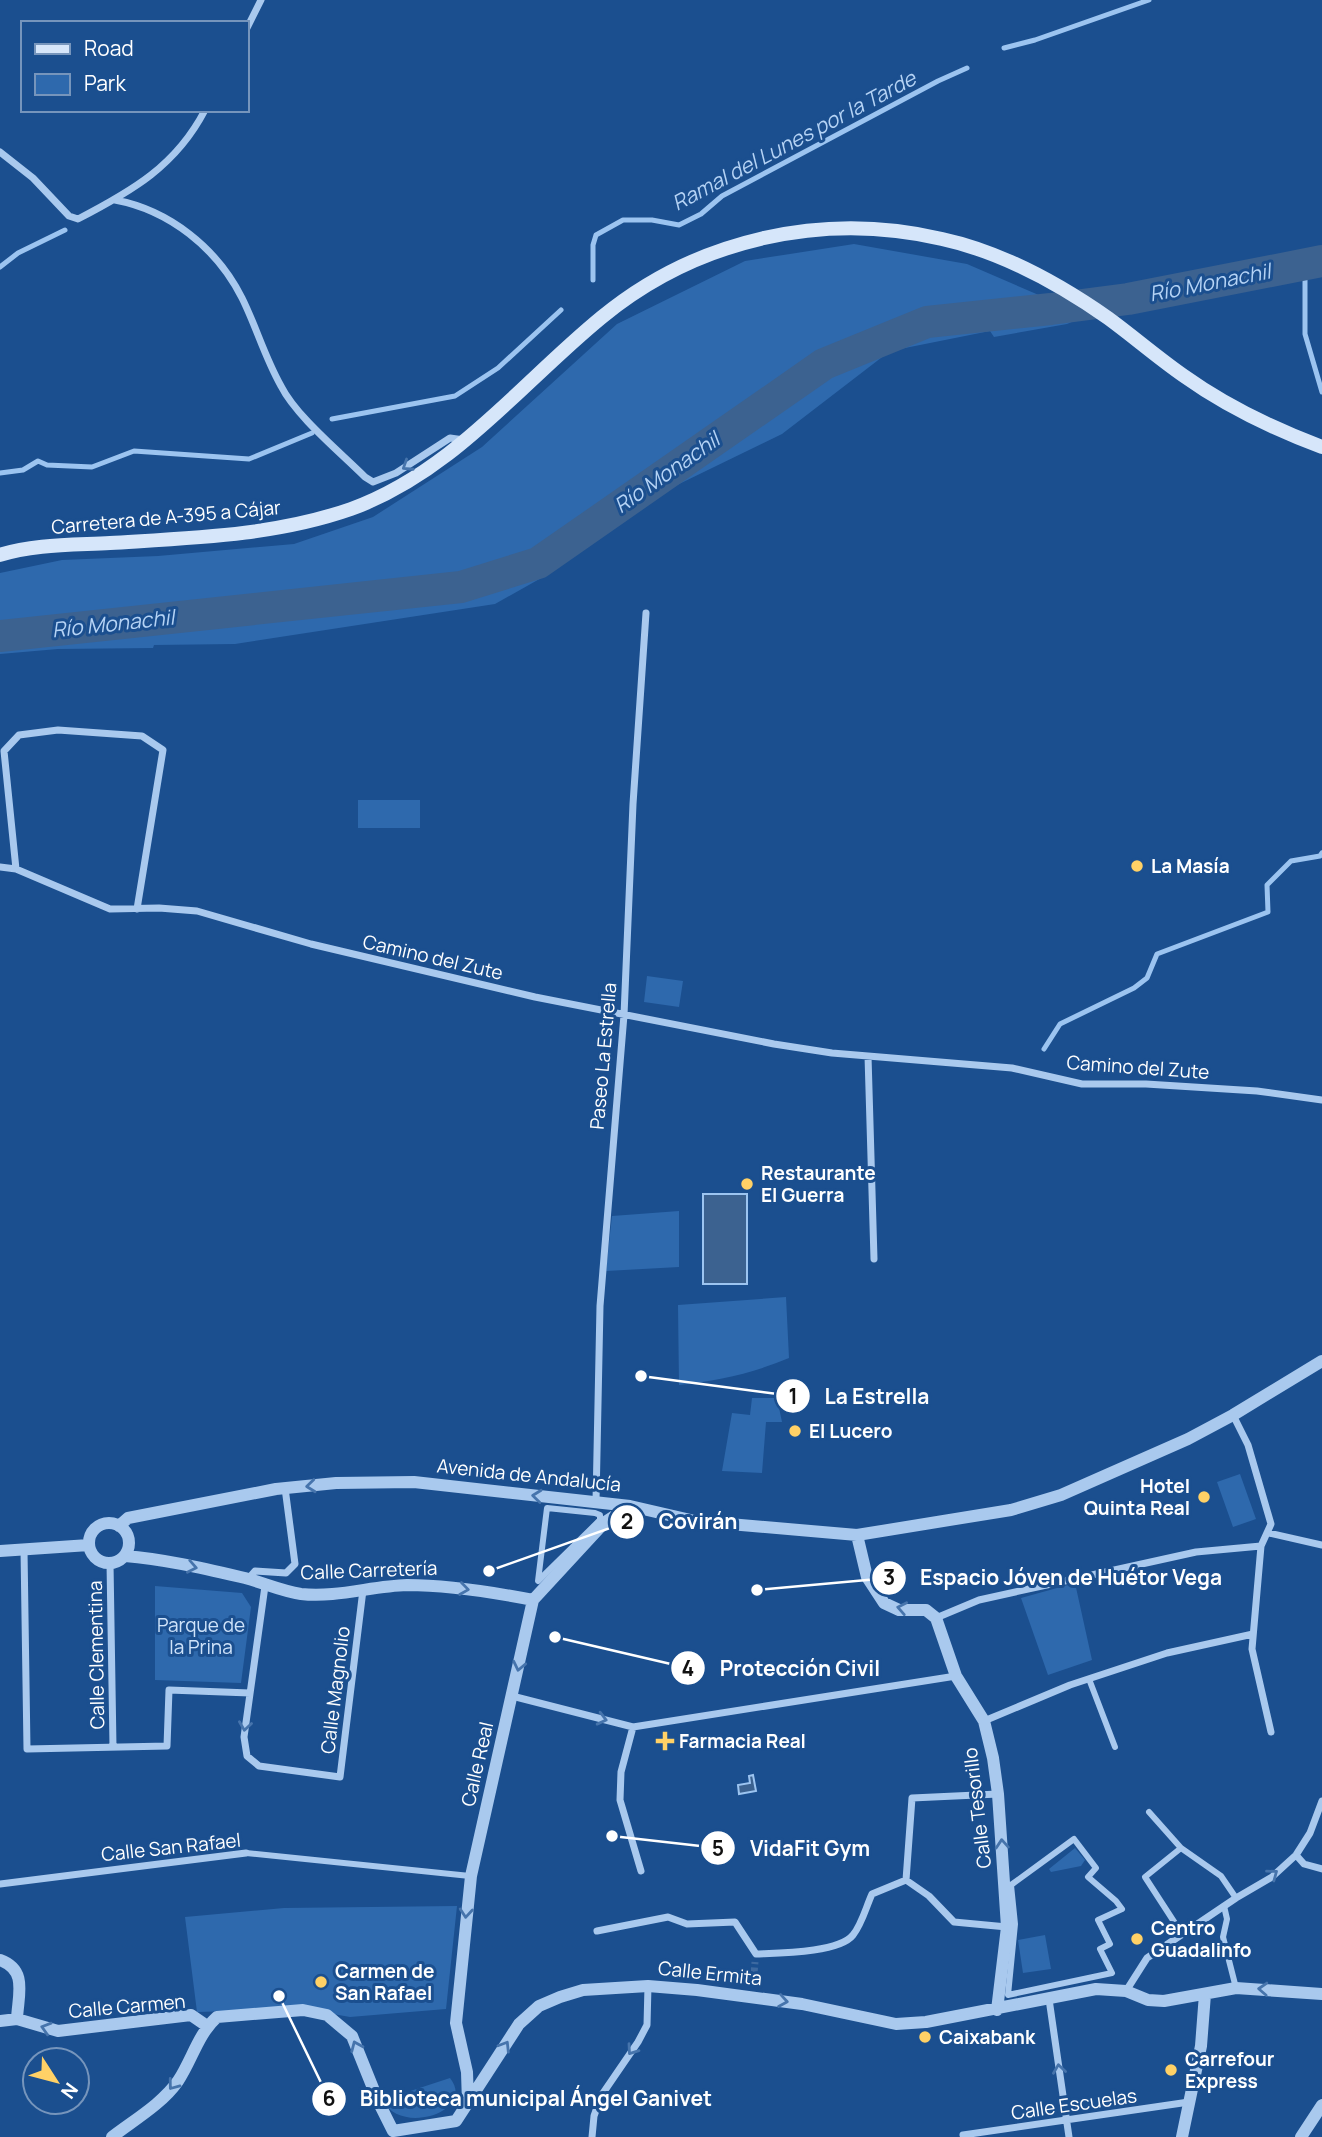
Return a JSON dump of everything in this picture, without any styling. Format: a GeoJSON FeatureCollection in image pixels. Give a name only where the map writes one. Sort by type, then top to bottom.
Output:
{"type":"FeatureCollection","features":[{"type":"Feature","properties":{"kind":"main road","name":"Carretera de A-395 a Cájar"},"geometry":{"type":"LineString","coordinates":[[0,555],[79,544],[261,531],[353,508],[421,474],[467,441],[604,316],[664,275],[720,249],[775,235],[833,227],[888,229],[943,239],[996,254],[1050,282],[1107,318],[1186,378],[1236,408],[1292,436],[1322,447]]}},
{"type":"Feature","properties":{"kind":"street"},"geometry":{"type":"LineString","coordinates":[[248,26],[261,0]]}},
{"type":"Feature","properties":{"kind":"street"},"geometry":{"type":"LineString","coordinates":[[0,152],[33,178],[69,216],[78,219],[115,200],[164,166],[193,132],[204,112]]}},
{"type":"Feature","properties":{"kind":"street"},"geometry":{"type":"LineString","coordinates":[[115,200],[137,204],[165,216],[211,254],[226,271],[241,296],[281,388],[307,419],[365,477],[373,482],[396,473],[450,438],[467,441]]}},
{"type":"Feature","properties":{"kind":"street","name":"Paseo La Estrella"},"geometry":{"type":"LineString","coordinates":[[596,1501],[600,1306],[624,1014],[632,804],[646,613]]}},
{"type":"Feature","properties":{"kind":"street"},"geometry":{"type":"LineString","coordinates":[[16,869],[4,751],[19,736],[58,730],[142,736],[163,750],[137,909]]}},
{"type":"Feature","properties":{"kind":"street","name":"Camino del Zute"},"geometry":{"type":"LineString","coordinates":[[0,867],[16,869],[110,909],[197,911],[310,944],[536,997],[774,1044],[868,1056],[1012,1068],[1082,1083],[1257,1091],[1322,1100]]}},
{"type":"Feature","properties":{"kind":"street"},"geometry":{"type":"LineString","coordinates":[[868,1056],[874,1259]]}},
{"type":"Feature","properties":{"kind":"street","name":"Avenida de Andalucía"},"geometry":{"type":"LineString","coordinates":[[119,1526],[128,1518],[285,1488],[336,1483],[414,1482],[596,1501],[695,1521],[857,1535],[1011,1510],[1061,1495],[1188,1439],[1322,1361]]}},
{"type":"Feature","properties":{"kind":"street"},"geometry":{"type":"LineString","coordinates":[[1233,1415],[1248,1444],[1271,1524],[1261,1546],[1252,1649],[1271,1732]]}},
{"type":"Feature","properties":{"kind":"street"},"geometry":{"type":"LineString","coordinates":[[248,1579],[255,1571],[286,1573],[295,1564],[285,1488]]}},
{"type":"Feature","properties":{"kind":"street"},"geometry":{"type":"LineString","coordinates":[[533,1600],[605,1522],[630,1506]]}},
{"type":"Feature","properties":{"kind":"street"},"geometry":{"type":"LineString","coordinates":[[547,1508],[595,1513],[600,1515],[600,1520],[572,1547],[538,1581],[547,1508]]}},
{"type":"Feature","properties":{"kind":"street"},"geometry":{"type":"LineString","coordinates":[[102,1524],[119,1526],[127,1534],[129,1546],[125,1556],[110,1563],[100,1561],[93,1555],[89,1545],[90,1536],[102,1524]]}},
{"type":"Feature","properties":{"kind":"street"},"geometry":{"type":"LineString","coordinates":[[1269,1533],[1322,1545]]}},
{"type":"Feature","properties":{"kind":"street"},"geometry":{"type":"LineString","coordinates":[[857,1535],[867,1577],[884,1603],[899,1611],[926,1610],[936,1618],[979,1600],[1051,1584],[1196,1552],[1261,1546]]}},
{"type":"Feature","properties":{"kind":"street"},"geometry":{"type":"LineString","coordinates":[[0,1551],[89,1545]]}},
{"type":"Feature","properties":{"kind":"street"},"geometry":{"type":"LineString","coordinates":[[24,1550],[27,1749],[167,1746],[169,1690],[250,1693]]}},
{"type":"Feature","properties":{"kind":"street","name":"Calle Carretería"},"geometry":{"type":"LineString","coordinates":[[125,1556],[248,1579],[265,1586],[302,1594],[404,1585],[450,1587],[533,1600]]}},
{"type":"Feature","properties":{"kind":"street","name":"Calle Clementina"},"geometry":{"type":"LineString","coordinates":[[110,1563],[113,1747]]}},
{"type":"Feature","properties":{"kind":"street","name":"Calle Magnolio"},"geometry":{"type":"LineString","coordinates":[[265,1586],[244,1737],[247,1756],[259,1766],[340,1777],[363,1590]]}},
{"type":"Feature","properties":{"kind":"street","name":"Calle Real"},"geometry":{"type":"LineString","coordinates":[[468,2104],[467,2072],[456,2023],[471,1877],[533,1600]]}},
{"type":"Feature","properties":{"kind":"street","name":"Calle Tesorillo"},"geometry":{"type":"LineString","coordinates":[[936,1618],[956,1676],[984,1721],[993,1758],[1007,1927],[998,2010]]}},
{"type":"Feature","properties":{"kind":"street"},"geometry":{"type":"LineString","coordinates":[[984,1721],[1089,1679],[1167,1653],[1253,1634]]}},
{"type":"Feature","properties":{"kind":"street"},"geometry":{"type":"LineString","coordinates":[[512,1696],[634,1727],[956,1676]]}},
{"type":"Feature","properties":{"kind":"street"},"geometry":{"type":"LineString","coordinates":[[1089,1679],[1115,1747]]}},
{"type":"Feature","properties":{"kind":"street"},"geometry":{"type":"LineString","coordinates":[[634,1727],[621,1772],[620,1800],[640,1871]]}},
{"type":"Feature","properties":{"kind":"street"},"geometry":{"type":"LineString","coordinates":[[906,1880],[912,1798],[998,1794]]}},
{"type":"Feature","properties":{"kind":"street"},"geometry":{"type":"LineString","coordinates":[[1126,1991],[1147,1958],[1272,1877],[1296,1855],[1310,1833],[1322,1801]]}},
{"type":"Feature","properties":{"kind":"street"},"geometry":{"type":"LineString","coordinates":[[1149,1812],[1181,1848],[1221,1876],[1236,1898]]}},
{"type":"Feature","properties":{"kind":"street"},"geometry":{"type":"LineString","coordinates":[[1074,1839],[1096,1868],[1088,1877],[1122,1909],[1098,1920],[1110,1944],[1100,1949],[1112,1973],[1008,1995],[1015,1924],[1012,1885],[1074,1839]]}},
{"type":"Feature","properties":{"kind":"street"},"geometry":{"type":"LineString","coordinates":[[1181,1848],[1146,1877],[1182,1934]]}},
{"type":"Feature","properties":{"kind":"street","name":"Calle San Rafael"},"geometry":{"type":"LineString","coordinates":[[0,1884],[246,1853],[471,1877]]}},
{"type":"Feature","properties":{"kind":"street"},"geometry":{"type":"LineString","coordinates":[[1296,1855],[1304,1864],[1322,1869]]}},
{"type":"Feature","properties":{"kind":"street"},"geometry":{"type":"LineString","coordinates":[[906,1880],[929,1896],[954,1922],[1007,1927]]}},
{"type":"Feature","properties":{"kind":"street"},"geometry":{"type":"LineString","coordinates":[[597,1931],[656,1917],[668,1917],[687,1924],[734,1922],[755,1958],[810,1950],[844,1942],[853,1935],[872,1894],[906,1880]]}},
{"type":"Feature","properties":{"kind":"street"},"geometry":{"type":"LineString","coordinates":[[1224,1906],[1227,1919],[1223,1937],[1236,1988]]}},
{"type":"Feature","properties":{"kind":"street"},"geometry":{"type":"LineString","coordinates":[[6,1962],[19,1976],[17,2019]]}},
{"type":"Feature","properties":{"kind":"street"},"geometry":{"type":"LineString","coordinates":[[592,2137],[594,2116],[601,2096],[647,2025],[648,1986]]}},
{"type":"Feature","properties":{"kind":"street","name":"Calle Ermita"},"geometry":{"type":"LineString","coordinates":[[468,2104],[519,2024],[539,2006],[583,1990],[648,1986],[753,1991],[896,2024],[998,2010],[1096,1989],[1126,1991],[1148,2000],[1164,2001],[1236,1988],[1322,1994]]}},
{"type":"Feature","properties":{"kind":"street"},"geometry":{"type":"LineString","coordinates":[[1182,2137],[1201,2046],[1205,1994]]}},
{"type":"Feature","properties":{"kind":"street"},"geometry":{"type":"LineString","coordinates":[[1049,1999],[1069,2137]]}},
{"type":"Feature","properties":{"kind":"street","name":"Calle Carmen"},"geometry":{"type":"LineString","coordinates":[[0,2021],[17,2019],[58,2031],[191,2015],[207,2026],[218,2017],[303,2010],[327,2015],[352,2036],[392,2134]]}},
{"type":"Feature","properties":{"kind":"street"},"geometry":{"type":"LineString","coordinates":[[112,2137],[166,2096],[178,2080],[207,2026]]}},
{"type":"Feature","properties":{"kind":"street"},"geometry":{"type":"LineString","coordinates":[[467,2072],[478,2076],[487,2074]]}},
{"type":"Feature","properties":{"kind":"street","name":"Calle Escuelas"},"geometry":{"type":"LineString","coordinates":[[963,2135],[1190,2102]]}},
{"type":"Feature","properties":{"kind":"street"},"geometry":{"type":"LineString","coordinates":[[392,2134],[456,2121],[468,2104]]}},
{"type":"Feature","properties":{"kind":"street"},"geometry":{"type":"LineString","coordinates":[[1301,2137],[1322,2105]]}},
{"type":"Feature","properties":{"kind":"green space"},"geometry":{"type":"Polygon","coordinates":[[[854,244],[967,264],[1048,299],[1081,318],[1067,324],[994,337],[990,331],[890,351],[782,434],[675,486],[543,577],[495,604],[235,644],[58,649],[0,654],[0,573],[62,560],[158,556],[294,544],[373,517],[482,447],[617,324],[745,261],[854,244]]]}},
{"type":"Feature","properties":{"kind":"green space"},"geometry":{"type":"Polygon","coordinates":[[[358,800],[420,800],[420,828],[358,828],[358,800]]]}},
{"type":"Feature","properties":{"kind":"green space"},"geometry":{"type":"Polygon","coordinates":[[[647,976],[683,981],[679,1007],[644,1002],[647,976]]]}},
{"type":"Feature","properties":{"kind":"green space"},"geometry":{"type":"Polygon","coordinates":[[[679,1211],[679,1267],[606,1271],[612,1216],[679,1211]]]}},
{"type":"Feature","properties":{"kind":"green space"},"geometry":{"type":"Polygon","coordinates":[[[786,1297],[789,1358],[735,1376],[679,1385],[678,1305],[786,1297]]]}},
{"type":"Feature","properties":{"kind":"green space"},"geometry":{"type":"Polygon","coordinates":[[[752,1398],[777,1398],[782,1422],[766,1422],[762,1473],[722,1471],[732,1413],[750,1415],[752,1398]]]}},
{"type":"Feature","properties":{"kind":"green space"},"geometry":{"type":"Polygon","coordinates":[[[1240,1474],[1256,1519],[1233,1527],[1217,1482],[1240,1474]]]}},
{"type":"Feature","properties":{"kind":"green space"},"geometry":{"type":"Polygon","coordinates":[[[1075,1583],[1092,1660],[1048,1675],[1021,1598],[1075,1583]]]}},
{"type":"Feature","properties":{"kind":"green space","name":"Parque de la Prina"},"geometry":{"type":"Polygon","coordinates":[[[155,1586],[242,1593],[251,1607],[241,1683],[155,1680],[155,1586]]]}},
{"type":"Feature","properties":{"kind":"green space"},"geometry":{"type":"Polygon","coordinates":[[[1075,1848],[1085,1860],[1081,1866],[1051,1872],[1049,1869],[1075,1848]]]}},
{"type":"Feature","properties":{"kind":"green space","name":"Carmen de San Rafael"},"geometry":{"type":"Polygon","coordinates":[[[457,1906],[446,2009],[350,2017],[305,2009],[197,2012],[185,1917],[284,1908],[457,1906]]]}},
{"type":"Feature","properties":{"kind":"green space"},"geometry":{"type":"Polygon","coordinates":[[[1045,1935],[1051,1969],[1023,1973],[1018,1940],[1045,1935]]]}},
{"type":"Feature","properties":{"kind":"green space"},"geometry":{"type":"Polygon","coordinates":[[[450,2078],[456,2090],[453,2101],[433,2115],[404,2117],[392,2111],[383,2100],[450,2078]]]}},
{"type":"Feature","properties":{"kind":"shaded area"},"geometry":{"type":"Polygon","coordinates":[[[703,1194],[747,1194],[747,1284],[703,1284],[703,1194]]]}},
{"type":"Feature","properties":{"kind":"shaded area"},"geometry":{"type":"Polygon","coordinates":[[[753,1775],[756,1791],[739,1794],[738,1785],[750,1783],[749,1776],[753,1775]]]}},
{"type":"Feature","properties":{"kind":"waterway","name":"Ramal del Lunes por la Tarde"},"geometry":{"type":"LineString","coordinates":[[1004,48],[1035,40],[1149,0]]}},
{"type":"Feature","properties":{"kind":"waterway","name":"Ramal del Lunes por la Tarde"},"geometry":{"type":"LineString","coordinates":[[593,280],[593,245],[596,235],[623,220],[652,220],[679,225],[701,214],[722,196],[967,68]]}},
{"type":"Feature","properties":{"kind":"waterway","name":"Ramal del Lunes por la Tarde"},"geometry":{"type":"LineString","coordinates":[[0,267],[18,253],[65,230]]}},
{"type":"Feature","properties":{"kind":"waterway","name":"Río Monachil"},"geometry":{"type":"LineString","coordinates":[[0,636],[461,587],[538,563],[824,364],[927,322],[1128,299],[1322,261]]}},
{"type":"Feature","properties":{"kind":"waterway"},"geometry":{"type":"LineString","coordinates":[[1305,264],[1305,334],[1322,392]]}},
{"type":"Feature","properties":{"kind":"waterway","name":"Ramal del Lunes por la Tarde"},"geometry":{"type":"LineString","coordinates":[[332,419],[455,396],[498,368],[561,310]]}},
{"type":"Feature","properties":{"kind":"waterway","name":"Ramal del Lunes por la Tarde"},"geometry":{"type":"LineString","coordinates":[[0,473],[23,470],[38,461],[47,465],[92,467],[134,451],[249,459],[312,433]]}},
{"type":"Feature","properties":{"kind":"waterway"},"geometry":{"type":"LineString","coordinates":[[1044,1049],[1060,1024],[1134,988],[1147,978],[1157,954],[1268,912],[1267,885],[1291,861],[1320,856],[1322,853]]}},
{"type":"Feature","properties":{"kind":"tunnel"},"geometry":{"type":"LineString","coordinates":[[753,1985],[755,1962]]}},
{"type":"Feature","properties":{"kind":"place","name":"La Masía"},"geometry":{"type":"Point","coordinates":[1137,866]}},
{"type":"Feature","properties":{"kind":"place","name":"Restaurante El Guerra"},"geometry":{"type":"Point","coordinates":[747,1184]}},
{"type":"Feature","properties":{"kind":"place","name":"La Estrella"},"geometry":{"type":"Point","coordinates":[641,1376]}},
{"type":"Feature","properties":{"kind":"place","name":"El Lucero"},"geometry":{"type":"Point","coordinates":[795,1431]}},
{"type":"Feature","properties":{"kind":"place","name":"Hotel Quinta Real"},"geometry":{"type":"Point","coordinates":[1204,1497]}},
{"type":"Feature","properties":{"kind":"place","name":"Covirán"},"geometry":{"type":"Point","coordinates":[489,1571]}},
{"type":"Feature","properties":{"kind":"place","name":"Espacio Jóven de Huétor Vega"},"geometry":{"type":"Point","coordinates":[757,1590]}},
{"type":"Feature","properties":{"kind":"place","name":"Protección Civil"},"geometry":{"type":"Point","coordinates":[555,1637]}},
{"type":"Feature","properties":{"kind":"place","name":"Farmacia Real"},"geometry":{"type":"Point","coordinates":[665,1741]}},
{"type":"Feature","properties":{"kind":"place","name":"VidaFit Gym"},"geometry":{"type":"Point","coordinates":[612,1836]}},
{"type":"Feature","properties":{"kind":"place","name":"Centro Guadalinfo"},"geometry":{"type":"Point","coordinates":[1137,1939]}},
{"type":"Feature","properties":{"kind":"place","name":"Carmen de San Rafael"},"geometry":{"type":"Point","coordinates":[321,1982]}},
{"type":"Feature","properties":{"kind":"place","name":"Biblioteca municipal Ángel Ganivet"},"geometry":{"type":"Point","coordinates":[279,1996]}},
{"type":"Feature","properties":{"kind":"place","name":"Caixabank"},"geometry":{"type":"Point","coordinates":[925,2037]}},
{"type":"Feature","properties":{"kind":"place","name":"Carrefour Express"},"geometry":{"type":"Point","coordinates":[1171,2070]}}]}
